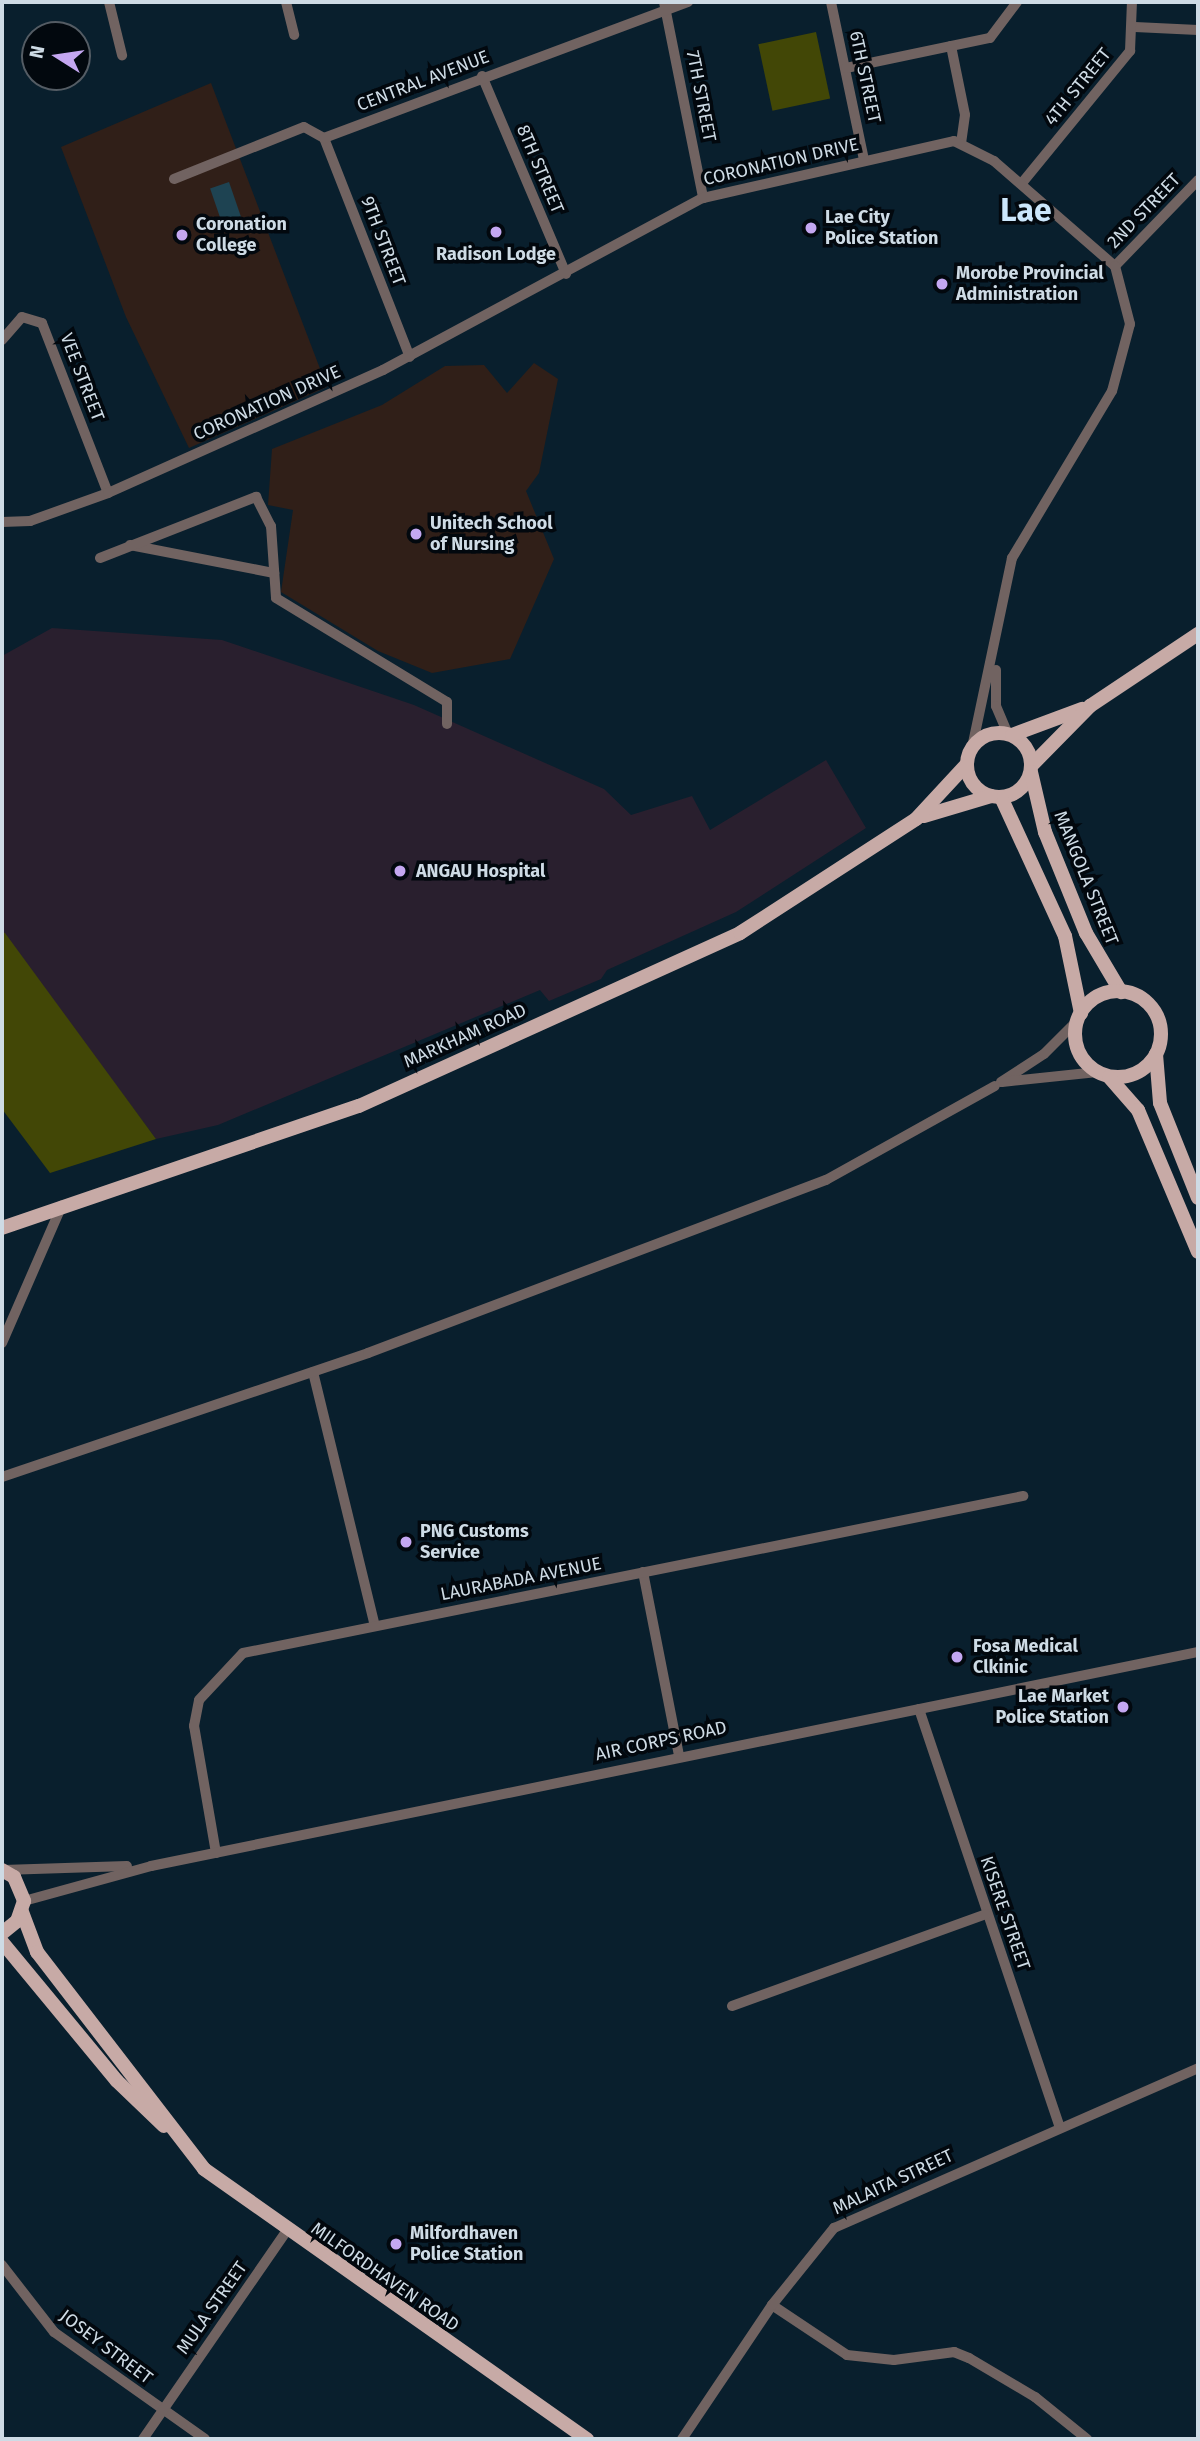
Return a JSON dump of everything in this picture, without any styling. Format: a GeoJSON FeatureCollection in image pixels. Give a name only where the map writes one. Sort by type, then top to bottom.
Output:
{"type":"FeatureCollection","features":[{"type":"Feature","properties":{"kind":"main road"},"geometry":{"type":"LineString","coordinates":[[996,797],[1017,792],[1031,769],[1090,706],[1198,634]]}},
{"type":"Feature","properties":{"kind":"main road"},"geometry":{"type":"LineString","coordinates":[[1090,706],[1010,734],[988,734],[972,747],[967,764],[971,781],[996,797],[1065,936],[1079,1017],[1080,1055],[1138,1110],[1198,1252]]}},
{"type":"Feature","properties":{"kind":"main road"},"geometry":{"type":"LineString","coordinates":[[1010,734],[1026,747],[1031,769]]}},
{"type":"Feature","properties":{"kind":"main road","name":"MARKHAM ROAD"},"geometry":{"type":"LineString","coordinates":[[2,1228],[63,1203],[359,1106],[740,933],[916,819],[967,764]]}},
{"type":"Feature","properties":{"kind":"main road","name":"MANGOLA STREET"},"geometry":{"type":"LineString","coordinates":[[1031,769],[1045,832],[1080,920],[1121,992]]}},
{"type":"Feature","properties":{"kind":"main road","name":"MARKHAM ROAD"},"geometry":{"type":"LineString","coordinates":[[916,819],[996,797]]}},
{"type":"Feature","properties":{"kind":"main road"},"geometry":{"type":"LineString","coordinates":[[1079,1017],[1098,996],[1121,992],[1140,998],[1156,1015],[1160,1104],[1198,1198]]}},
{"type":"Feature","properties":{"kind":"main road"},"geometry":{"type":"LineString","coordinates":[[1103,1074],[1141,1071],[1156,1054]]}},
{"type":"Feature","properties":{"kind":"main road","name":"MILFORDHAVEN ROAD"},"geometry":{"type":"LineString","coordinates":[[2,1870],[14,1877],[37,1952],[173,2133],[204,2169],[286,2232],[587,2439]]}},
{"type":"Feature","properties":{"kind":"main road"},"geometry":{"type":"LineString","coordinates":[[2,1933],[23,1907]]}},
{"type":"Feature","properties":{"kind":"main road","name":"MILFORDHAVEN ROAD"},"geometry":{"type":"LineString","coordinates":[[2,1942],[117,2081],[173,2133]]}},
{"type":"Feature","properties":{"kind":"street"},"geometry":{"type":"LineString","coordinates":[[109,2],[122,55]]}},
{"type":"Feature","properties":{"kind":"street"},"geometry":{"type":"LineString","coordinates":[[286,2],[294,35]]}},
{"type":"Feature","properties":{"kind":"street","name":"CENTRAL AVENUE"},"geometry":{"type":"LineString","coordinates":[[324,138],[665,4],[688,2]]}},
{"type":"Feature","properties":{"kind":"street","name":"6TH STREET"},"geometry":{"type":"LineString","coordinates":[[831,2],[864,160]]}},
{"type":"Feature","properties":{"kind":"street"},"geometry":{"type":"LineString","coordinates":[[846,68],[990,38],[1017,2]]}},
{"type":"Feature","properties":{"kind":"street","name":"4TH STREET"},"geometry":{"type":"LineString","coordinates":[[1021,183],[1130,51],[1135,27],[1132,2]]}},
{"type":"Feature","properties":{"kind":"street","name":"7TH STREET"},"geometry":{"type":"LineString","coordinates":[[665,4],[703,198]]}},
{"type":"Feature","properties":{"kind":"street"},"geometry":{"type":"LineString","coordinates":[[1135,27],[1198,30]]}},
{"type":"Feature","properties":{"kind":"street"},"geometry":{"type":"LineString","coordinates":[[951,46],[965,115],[961,143],[1021,183],[1115,266],[1129,310],[1122,368],[1012,558],[972,747]]}},
{"type":"Feature","properties":{"kind":"street","name":"8TH STREET"},"geometry":{"type":"LineString","coordinates":[[482,76],[566,274]]}},
{"type":"Feature","properties":{"kind":"street"},"geometry":{"type":"LineString","coordinates":[[174,179],[304,127],[324,138]]}},
{"type":"Feature","properties":{"kind":"street","name":"9TH STREET"},"geometry":{"type":"LineString","coordinates":[[324,138],[410,357]]}},
{"type":"Feature","properties":{"kind":"street","name":"CORONATION DRIVE"},"geometry":{"type":"LineString","coordinates":[[2,522],[30,521],[108,493],[410,357],[703,198],[943,140],[961,143]]}},
{"type":"Feature","properties":{"kind":"street","name":"2ND STREET"},"geometry":{"type":"LineString","coordinates":[[1115,266],[1198,180]]}},
{"type":"Feature","properties":{"kind":"street","name":"VEE STREET"},"geometry":{"type":"LineString","coordinates":[[2,340],[22,317],[42,323],[108,493]]}},
{"type":"Feature","properties":{"kind":"street"},"geometry":{"type":"LineString","coordinates":[[100,558],[256,497],[271,526],[276,598],[285,608],[447,702],[447,724]]}},
{"type":"Feature","properties":{"kind":"street"},"geometry":{"type":"LineString","coordinates":[[130,545],[274,573]]}},
{"type":"Feature","properties":{"kind":"street"},"geometry":{"type":"LineString","coordinates":[[998,629],[995,699],[1010,734]]}},
{"type":"Feature","properties":{"kind":"street"},"geometry":{"type":"LineString","coordinates":[[1079,1017],[1044,1054],[1000,1082],[1103,1074]]}},
{"type":"Feature","properties":{"kind":"street"},"geometry":{"type":"LineString","coordinates":[[2,1477],[313,1372],[826,1180],[995,1086]]}},
{"type":"Feature","properties":{"kind":"street"},"geometry":{"type":"LineString","coordinates":[[2,1343],[63,1203]]}},
{"type":"Feature","properties":{"kind":"street"},"geometry":{"type":"LineString","coordinates":[[313,1372],[375,1626]]}},
{"type":"Feature","properties":{"kind":"street","name":"LAURABADA AVENUE"},"geometry":{"type":"LineString","coordinates":[[216,1853],[194,1726],[199,1700],[216,1675],[243,1653],[1023,1496]]}},
{"type":"Feature","properties":{"kind":"street"},"geometry":{"type":"LineString","coordinates":[[643,1572],[679,1755]]}},
{"type":"Feature","properties":{"kind":"street","name":"AIR CORPS ROAD"},"geometry":{"type":"LineString","coordinates":[[23,1907],[151,1866],[679,1755],[1180,1656],[1198,1650]]}},
{"type":"Feature","properties":{"kind":"street","name":"KISERE STREET"},"geometry":{"type":"LineString","coordinates":[[919,1709],[1060,2127]]}},
{"type":"Feature","properties":{"kind":"street","name":"AIR CORPS ROAD"},"geometry":{"type":"LineString","coordinates":[[2,1870],[151,1866]]}},
{"type":"Feature","properties":{"kind":"street"},"geometry":{"type":"LineString","coordinates":[[732,2006],[986,1914]]}},
{"type":"Feature","properties":{"kind":"street","name":"MALAITA STREET"},"geometry":{"type":"LineString","coordinates":[[682,2437],[772,2305],[834,2228],[1198,2068]]}},
{"type":"Feature","properties":{"kind":"street","name":"MULA STREET"},"geometry":{"type":"LineString","coordinates":[[143,2439],[286,2232]]}},
{"type":"Feature","properties":{"kind":"street","name":"JOSEY STREET"},"geometry":{"type":"LineString","coordinates":[[2,2265],[54,2332],[205,2439]]}},
{"type":"Feature","properties":{"kind":"street"},"geometry":{"type":"LineString","coordinates":[[772,2305],[847,2355],[894,2360],[954,2352],[969,2358],[1035,2397],[1087,2439]]}},
{"type":"Feature","properties":{"kind":"shaded area","name":"Coronation College"},"geometry":{"type":"Polygon","coordinates":[[[211,83],[327,387],[189,448],[126,317],[61,147],[211,83]]]}},
{"type":"Feature","properties":{"kind":"shaded area","name":"Unitech School of Nursing"},"geometry":{"type":"Polygon","coordinates":[[[534,363],[558,379],[539,473],[526,491],[554,559],[510,659],[432,673],[378,651],[281,592],[293,510],[268,505],[272,449],[382,405],[445,366],[484,365],[507,393],[534,363]]]}},
{"type":"Feature","properties":{"kind":"shaded area","name":"ANGAU Hospital"},"geometry":{"type":"Polygon","coordinates":[[[52,628],[222,640],[414,705],[604,789],[631,815],[692,796],[710,830],[826,760],[866,828],[736,912],[607,970],[601,979],[549,1001],[540,990],[218,1125],[156,1139],[2,932],[2,656],[52,628]]]}},
{"type":"Feature","properties":{"kind":"green space"},"geometry":{"type":"Polygon","coordinates":[[[816,32],[830,99],[772,111],[758,44],[816,32]]]}},
{"type":"Feature","properties":{"kind":"green space"},"geometry":{"type":"Polygon","coordinates":[[[2,932],[156,1139],[50,1173],[2,1109],[2,932]]]}},
{"type":"Feature","properties":{"kind":"water"},"geometry":{"type":"Polygon","coordinates":[[[229,182],[243,222],[224,228],[210,189],[229,182]]]}},
{"type":"Feature","properties":{"kind":"place","name":"Lae City Police Station"},"geometry":{"type":"Point","coordinates":[811,228]}},
{"type":"Feature","properties":{"kind":"place","name":"Radison Lodge"},"geometry":{"type":"Point","coordinates":[496,232]}},
{"type":"Feature","properties":{"kind":"place","name":"Coronation College"},"geometry":{"type":"Point","coordinates":[182,235]}},
{"type":"Feature","properties":{"kind":"place","name":"Morobe Provincial Administration"},"geometry":{"type":"Point","coordinates":[942,284]}},
{"type":"Feature","properties":{"kind":"place","name":"Unitech School of Nursing"},"geometry":{"type":"Point","coordinates":[416,534]}},
{"type":"Feature","properties":{"kind":"place","name":"ANGAU Hospital"},"geometry":{"type":"Point","coordinates":[400,871]}},
{"type":"Feature","properties":{"kind":"place","name":"PNG Customs Service"},"geometry":{"type":"Point","coordinates":[406,1542]}},
{"type":"Feature","properties":{"kind":"place","name":"Fosa Medical Clkinic"},"geometry":{"type":"Point","coordinates":[957,1657]}},
{"type":"Feature","properties":{"kind":"place","name":"Lae Market Police Station"},"geometry":{"type":"Point","coordinates":[1123,1707]}},
{"type":"Feature","properties":{"kind":"place","name":"Milfordhaven Police Station"},"geometry":{"type":"Point","coordinates":[396,2244]}},
{"type":"Feature","properties":{"kind":"district","name":"Lae"},"geometry":{"type":"Point","coordinates":[1026,210]}}]}
